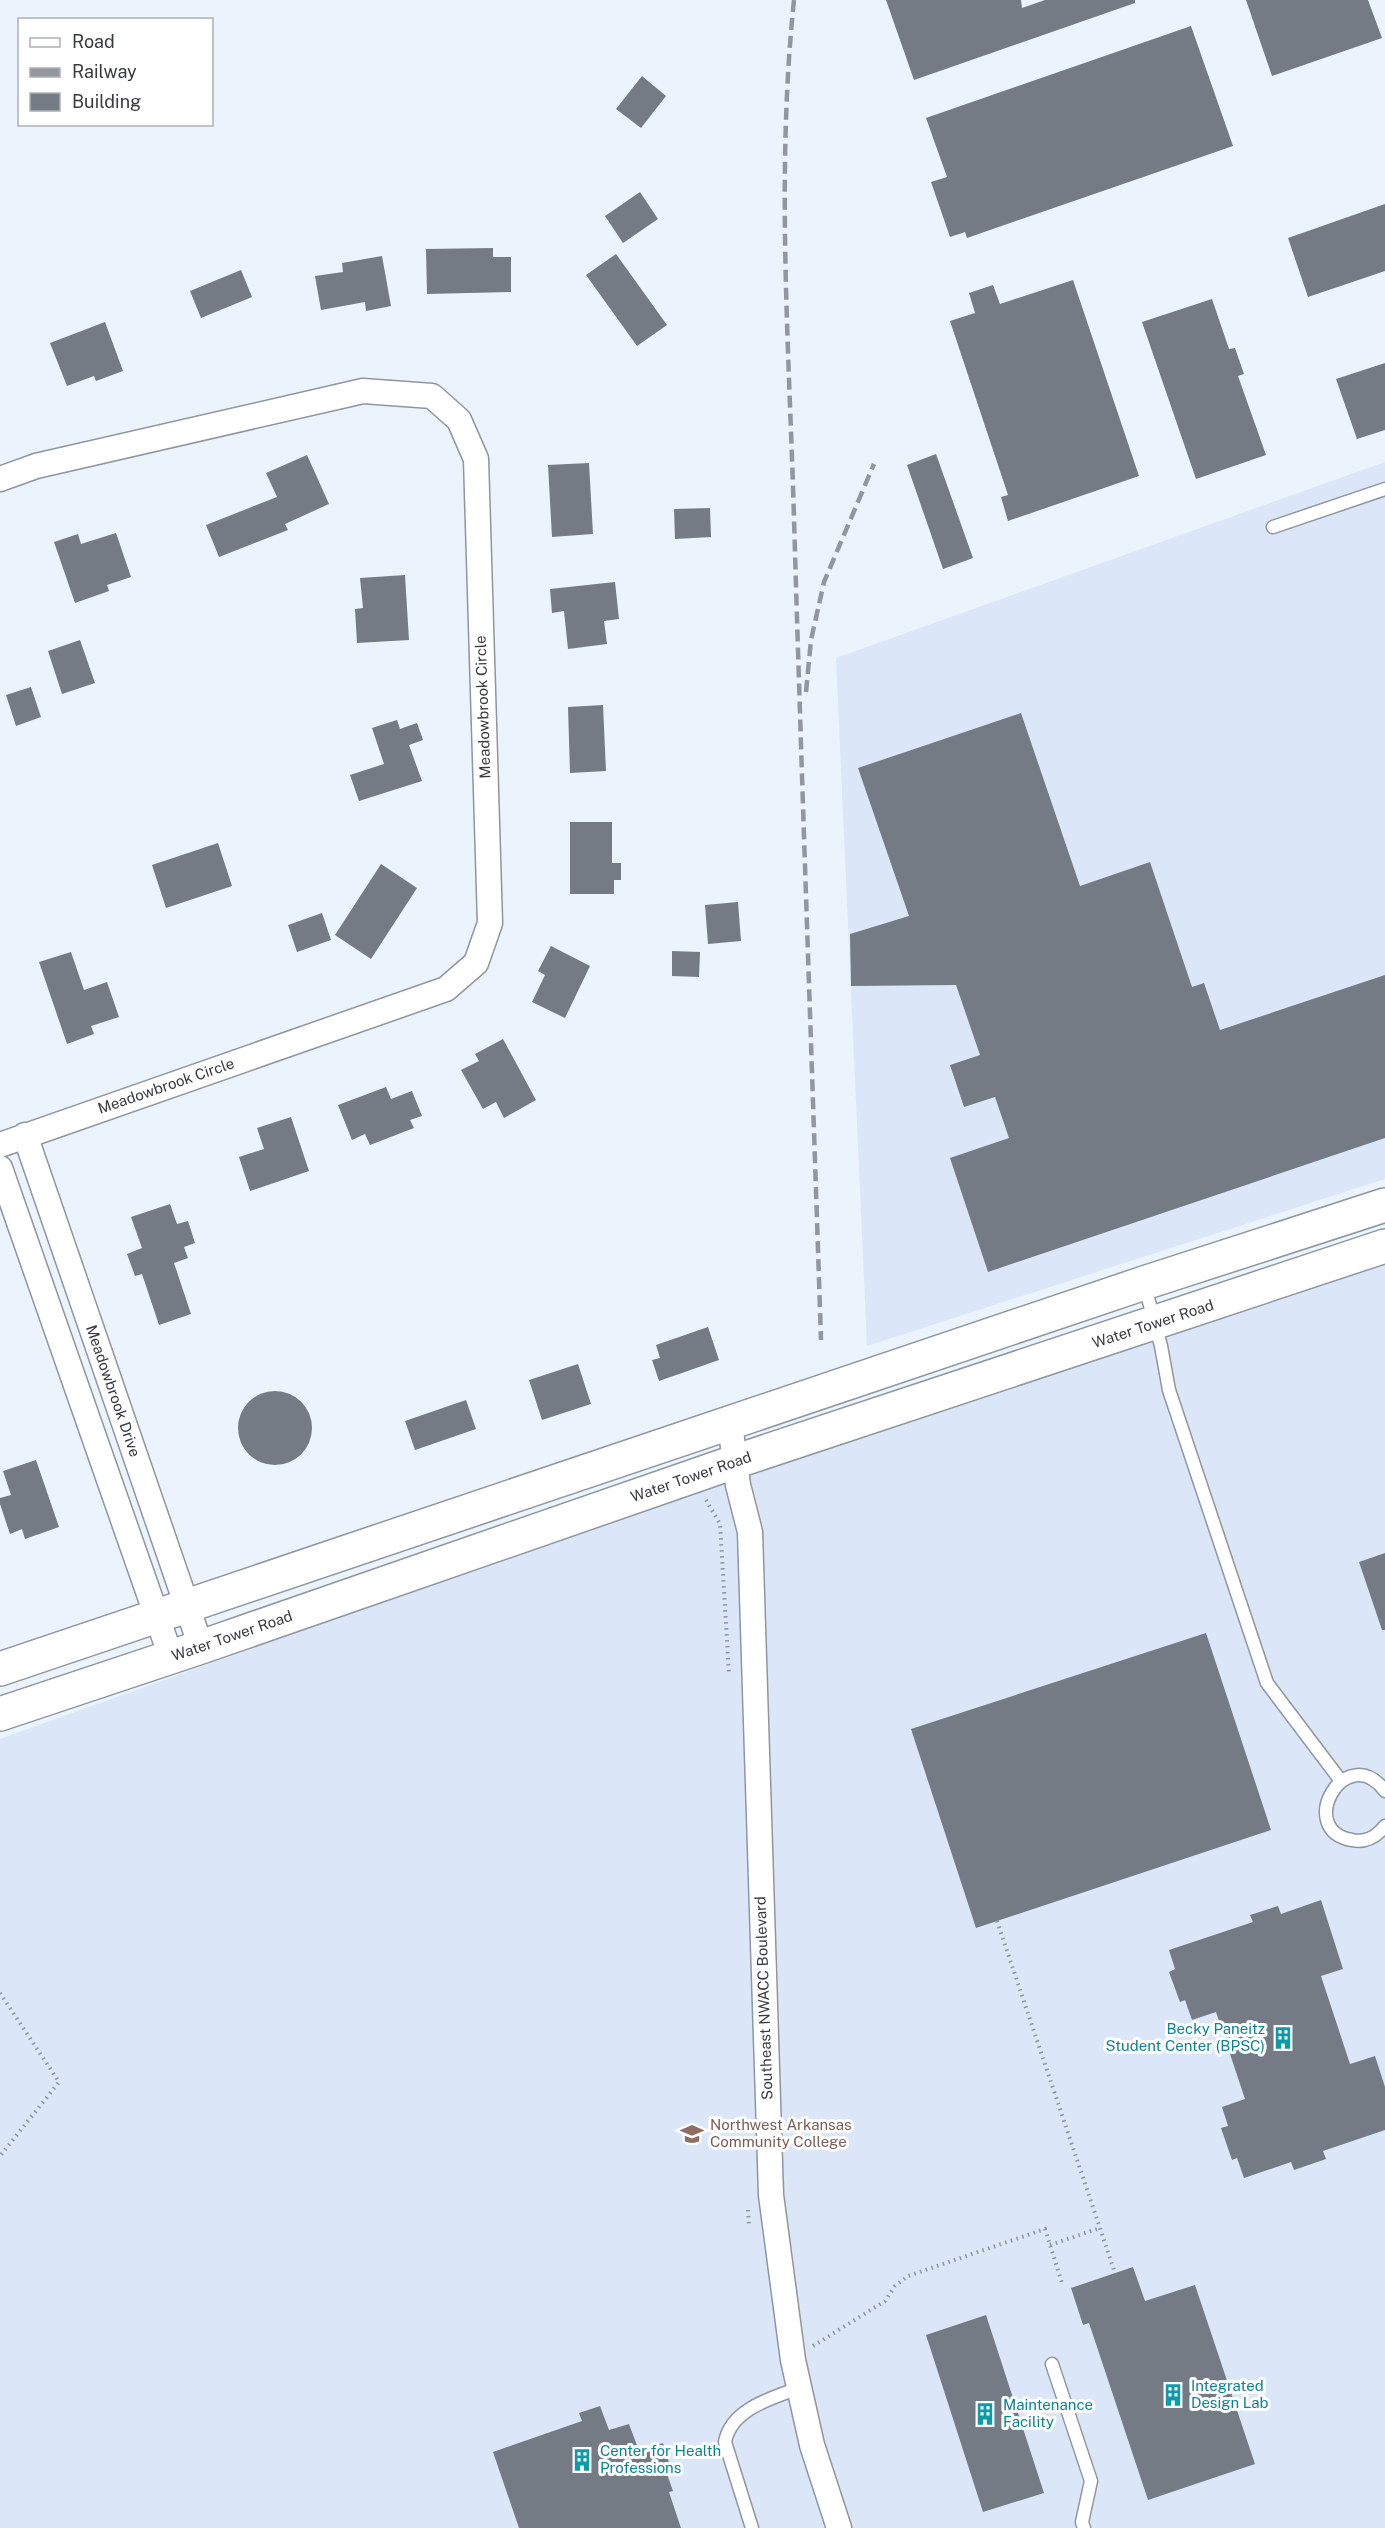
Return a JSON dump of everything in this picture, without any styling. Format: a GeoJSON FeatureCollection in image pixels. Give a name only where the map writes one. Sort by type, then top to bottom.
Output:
{"type":"FeatureCollection","features":[{"type":"Feature","properties":{"kind":"street","name":"Meadowbrook Circle"},"geometry":{"type":"LineString","coordinates":[[0,479],[36,466],[363,391],[432,396],[459,420],[476,459],[490,923],[476,963],[446,989],[0,1145]]}},
{"type":"Feature","properties":{"kind":"street","name":"Meadowbrook Drive"},"geometry":{"type":"LineString","coordinates":[[25,1135],[187,1605],[186,1652]]}},
{"type":"Feature","properties":{"kind":"street"},"geometry":{"type":"LineString","coordinates":[[0,1168],[156,1616],[186,1652]]}},
{"type":"Feature","properties":{"kind":"street"},"geometry":{"type":"LineString","coordinates":[[0,1669],[1144,1283],[1385,1205]]}},
{"type":"Feature","properties":{"kind":"street","name":"Water Tower Road"},"geometry":{"type":"LineString","coordinates":[[0,1714],[186,1652],[736,1461],[1385,1246]]}},
{"type":"Feature","properties":{"kind":"street","name":"Southeast NWACC Boulevard"},"geometry":{"type":"LineString","coordinates":[[730,1424],[738,1485],[750,1532],[771,2195],[793,2360],[812,2445],[839,2528]]}},
{"type":"Feature","properties":{"kind":"lane"},"geometry":{"type":"LineString","coordinates":[[1273,527],[1385,489]]}},
{"type":"Feature","properties":{"kind":"lane"},"geometry":{"type":"LineString","coordinates":[[1144,1283],[1169,1390],[1267,1683],[1341,1781]]}},
{"type":"Feature","properties":{"kind":"lane"},"geometry":{"type":"LineString","coordinates":[[1385,1791],[1371,1779],[1361,1776],[1351,1777],[1341,1781],[1333,1788],[1326,1808],[1332,1828],[1340,1836],[1360,1841],[1371,1839],[1385,1826]]}},
{"type":"Feature","properties":{"kind":"lane"},"geometry":{"type":"LineString","coordinates":[[1052,2364],[1091,2481],[1082,2522],[1084,2528]]}},
{"type":"Feature","properties":{"kind":"lane"},"geometry":{"type":"LineString","coordinates":[[752,2528],[725,2442],[727,2430],[737,2418],[754,2407],[800,2388]]}},
{"type":"Feature","properties":{"kind":"path"},"geometry":{"type":"LineString","coordinates":[[997,1921],[1115,2273]]}},
{"type":"Feature","properties":{"kind":"path"},"geometry":{"type":"LineString","coordinates":[[0,1993],[59,2082],[0,2156]]}},
{"type":"Feature","properties":{"kind":"path"},"geometry":{"type":"LineString","coordinates":[[1050,2245],[1100,2228]]}},
{"type":"Feature","properties":{"kind":"path"},"geometry":{"type":"LineString","coordinates":[[807,2350],[885,2301],[895,2286],[908,2276],[1045,2229],[1063,2286]]}},
{"type":"Feature","properties":{"kind":"shaded area"},"geometry":{"type":"Polygon","coordinates":[[[1385,462],[1385,1179],[867,1346],[836,658],[1385,462]]]}},
{"type":"Feature","properties":{"kind":"shaded area","name":"Northwest Arkansas Community College"},"geometry":{"type":"Polygon","coordinates":[[[1385,1259],[1385,2528],[0,2528],[0,1739],[692,1490],[1385,1259]]]}},
{"type":"Feature","properties":{"kind":"building"},"geometry":{"type":"Polygon","coordinates":[[[886,0],[1021,0],[1022,8],[1045,0],[1135,0],[1135,3],[914,80],[886,0]]]}},
{"type":"Feature","properties":{"kind":"building"},"geometry":{"type":"Polygon","coordinates":[[[1246,0],[1368,0],[1382,38],[1272,76],[1246,0]]]}},
{"type":"Feature","properties":{"kind":"building"},"geometry":{"type":"Polygon","coordinates":[[[1191,26],[1233,146],[967,238],[965,232],[950,237],[931,182],[947,177],[926,118],[1191,26]]]}},
{"type":"Feature","properties":{"kind":"building"},"geometry":{"type":"Polygon","coordinates":[[[642,76],[666,96],[641,128],[616,109],[642,76]]]}},
{"type":"Feature","properties":{"kind":"building"},"geometry":{"type":"Polygon","coordinates":[[[640,192],[658,219],[623,243],[605,216],[640,192]]]}},
{"type":"Feature","properties":{"kind":"building"},"geometry":{"type":"Polygon","coordinates":[[[1385,204],[1385,271],[1308,297],[1288,238],[1385,204]]]}},
{"type":"Feature","properties":{"kind":"building"},"geometry":{"type":"Polygon","coordinates":[[[493,248],[493,257],[511,257],[511,292],[427,294],[426,249],[493,248]]]}},
{"type":"Feature","properties":{"kind":"building"},"geometry":{"type":"Polygon","coordinates":[[[616,254],[667,325],[637,346],[586,275],[616,254]]]}},
{"type":"Feature","properties":{"kind":"building"},"geometry":{"type":"Polygon","coordinates":[[[382,256],[391,306],[366,311],[365,302],[321,310],[315,276],[343,272],[342,263],[382,256]]]}},
{"type":"Feature","properties":{"kind":"building"},"geometry":{"type":"Polygon","coordinates":[[[241,270],[252,297],[201,318],[190,291],[241,270]]]}},
{"type":"Feature","properties":{"kind":"building"},"geometry":{"type":"Polygon","coordinates":[[[1073,280],[1139,476],[1008,521],[1001,497],[1008,495],[950,321],[975,313],[969,293],[993,285],[1000,304],[1073,280]]]}},
{"type":"Feature","properties":{"kind":"building"},"geometry":{"type":"Polygon","coordinates":[[[1212,299],[1229,349],[1235,348],[1244,374],[1238,376],[1266,455],[1196,479],[1142,322],[1212,299]]]}},
{"type":"Feature","properties":{"kind":"building"},"geometry":{"type":"Polygon","coordinates":[[[105,322],[123,371],[96,381],[94,376],[67,386],[50,343],[105,322]]]}},
{"type":"Feature","properties":{"kind":"building"},"geometry":{"type":"Polygon","coordinates":[[[1385,363],[1385,430],[1357,439],[1336,379],[1385,363]]]}},
{"type":"Feature","properties":{"kind":"building"},"geometry":{"type":"Polygon","coordinates":[[[936,454],[973,558],[943,569],[907,465],[936,454]]]}},
{"type":"Feature","properties":{"kind":"building"},"geometry":{"type":"Polygon","coordinates":[[[307,455],[329,504],[285,524],[288,530],[219,557],[206,525],[277,497],[266,473],[307,455]]]}},
{"type":"Feature","properties":{"kind":"building"},"geometry":{"type":"Polygon","coordinates":[[[589,463],[593,534],[552,537],[548,465],[589,463]]]}},
{"type":"Feature","properties":{"kind":"building"},"geometry":{"type":"Polygon","coordinates":[[[710,508],[711,537],[675,539],[674,509],[710,508]]]}},
{"type":"Feature","properties":{"kind":"building"},"geometry":{"type":"Polygon","coordinates":[[[116,533],[131,577],[107,585],[109,591],[75,603],[54,542],[78,534],[81,544],[116,533]]]}},
{"type":"Feature","properties":{"kind":"building"},"geometry":{"type":"Polygon","coordinates":[[[405,575],[409,640],[357,643],[355,609],[363,608],[360,578],[405,575]]]}},
{"type":"Feature","properties":{"kind":"building"},"geometry":{"type":"Polygon","coordinates":[[[615,582],[619,619],[604,621],[607,644],[568,649],[564,611],[552,613],[550,589],[615,582]]]}},
{"type":"Feature","properties":{"kind":"building"},"geometry":{"type":"Polygon","coordinates":[[[80,640],[95,683],[62,694],[48,651],[80,640]]]}},
{"type":"Feature","properties":{"kind":"building"},"geometry":{"type":"Polygon","coordinates":[[[31,687],[41,717],[16,726],[6,695],[31,687]]]}},
{"type":"Feature","properties":{"kind":"building"},"geometry":{"type":"Polygon","coordinates":[[[603,705],[606,771],[570,773],[568,707],[603,705]]]}},
{"type":"Feature","properties":{"kind":"building"},"geometry":{"type":"Polygon","coordinates":[[[1021,713],[1080,886],[1150,862],[1192,987],[1204,983],[1220,1030],[1385,975],[1385,1138],[988,1272],[950,1158],[1009,1138],[995,1097],[964,1107],[950,1065],[980,1055],[956,985],[851,986],[850,934],[909,916],[858,768],[1021,713]]]}},
{"type":"Feature","properties":{"kind":"building"},"geometry":{"type":"Polygon","coordinates":[[[397,720],[400,729],[417,723],[423,740],[409,745],[422,781],[359,801],[350,775],[384,764],[372,728],[397,720]]]}},
{"type":"Feature","properties":{"kind":"building"},"geometry":{"type":"Polygon","coordinates":[[[570,822],[612,822],[612,863],[621,863],[621,880],[614,880],[614,894],[570,894],[570,822]]]}},
{"type":"Feature","properties":{"kind":"building"},"geometry":{"type":"Polygon","coordinates":[[[218,843],[232,886],[166,908],[152,865],[218,843]]]}},
{"type":"Feature","properties":{"kind":"building"},"geometry":{"type":"Polygon","coordinates":[[[381,864],[417,888],[371,959],[335,935],[381,864]]]}},
{"type":"Feature","properties":{"kind":"building"},"geometry":{"type":"Polygon","coordinates":[[[738,902],[741,941],[708,944],[705,905],[738,902]]]}},
{"type":"Feature","properties":{"kind":"building"},"geometry":{"type":"Polygon","coordinates":[[[322,913],[331,940],[297,952],[288,925],[322,913]]]}},
{"type":"Feature","properties":{"kind":"building"},"geometry":{"type":"Polygon","coordinates":[[[551,946],[590,966],[565,1018],[532,1002],[545,975],[538,971],[551,946]]]}},
{"type":"Feature","properties":{"kind":"building"},"geometry":{"type":"Polygon","coordinates":[[[672,951],[700,952],[699,977],[672,976],[672,951]]]}},
{"type":"Feature","properties":{"kind":"building"},"geometry":{"type":"Polygon","coordinates":[[[71,952],[84,990],[107,982],[119,1017],[91,1026],[94,1034],[67,1044],[39,962],[71,952]]]}},
{"type":"Feature","properties":{"kind":"building"},"geometry":{"type":"Polygon","coordinates":[[[503,1039],[536,1100],[504,1118],[496,1102],[483,1109],[461,1070],[479,1061],[475,1054],[503,1039]]]}},
{"type":"Feature","properties":{"kind":"building"},"geometry":{"type":"Polygon","coordinates":[[[386,1087],[391,1099],[412,1091],[422,1116],[410,1120],[414,1128],[370,1145],[365,1134],[352,1140],[338,1105],[386,1087]]]}},
{"type":"Feature","properties":{"kind":"building"},"geometry":{"type":"Polygon","coordinates":[[[291,1117],[309,1171],[250,1191],[239,1157],[264,1149],[257,1128],[291,1117]]]}},
{"type":"Feature","properties":{"kind":"building"},"geometry":{"type":"Polygon","coordinates":[[[170,1204],[177,1224],[188,1221],[195,1243],[184,1247],[188,1258],[174,1263],[191,1314],[159,1325],[142,1274],[135,1276],[127,1254],[142,1248],[131,1217],[170,1204]]]}},
{"type":"Feature","properties":{"kind":"building"},"geometry":{"type":"Polygon","coordinates":[[[708,1327],[719,1360],[659,1381],[652,1360],[660,1358],[656,1345],[708,1327]]]}},
{"type":"Feature","properties":{"kind":"building"},"geometry":{"type":"Polygon","coordinates":[[[578,1364],[591,1404],[542,1420],[529,1380],[578,1364]]]}},
{"type":"Feature","properties":{"kind":"building"},"geometry":{"type":"Polygon","coordinates":[[[268,1391],[282,1391],[296,1397],[306,1407],[312,1421],[310,1442],[296,1459],[282,1465],[268,1465],[254,1459],[244,1449],[238,1435],[238,1421],[244,1407],[254,1397],[268,1391]]]}},
{"type":"Feature","properties":{"kind":"building"},"geometry":{"type":"Polygon","coordinates":[[[466,1400],[476,1429],[415,1450],[405,1421],[466,1400]]]}},
{"type":"Feature","properties":{"kind":"building"},"geometry":{"type":"Polygon","coordinates":[[[36,1460],[59,1527],[25,1539],[22,1529],[10,1534],[0,1504],[0,1498],[11,1495],[3,1471],[36,1460]]]}},
{"type":"Feature","properties":{"kind":"building"},"geometry":{"type":"Polygon","coordinates":[[[1385,1553],[1385,1630],[1382,1630],[1359,1562],[1385,1553]]]}},
{"type":"Feature","properties":{"kind":"building"},"geometry":{"type":"Polygon","coordinates":[[[1206,1633],[1271,1830],[976,1928],[911,1729],[1206,1633]]]}},
{"type":"Feature","properties":{"kind":"building","name":"Becky Paneitz Student Center (BPSC)"},"geometry":{"type":"Polygon","coordinates":[[[1321,1900],[1343,1969],[1321,1976],[1350,2064],[1375,2056],[1385,2087],[1385,2130],[1323,2151],[1326,2159],[1294,2170],[1291,2162],[1244,2178],[1237,2158],[1232,2160],[1221,2128],[1228,2126],[1222,2107],[1245,2099],[1216,2012],[1192,2020],[1185,2000],[1180,2002],[1169,1972],[1175,1969],[1169,1950],[1253,1922],[1250,1915],[1278,1906],[1281,1914],[1321,1900]]]}},
{"type":"Feature","properties":{"kind":"building","name":"Integrated Design Lab"},"geometry":{"type":"Polygon","coordinates":[[[1133,2267],[1145,2301],[1195,2285],[1255,2464],[1148,2500],[1089,2323],[1083,2325],[1071,2288],[1133,2267]]]}},
{"type":"Feature","properties":{"kind":"building","name":"Maintenance Facility"},"geometry":{"type":"Polygon","coordinates":[[[986,2315],[1044,2493],[983,2512],[926,2335],[986,2315]]]}},
{"type":"Feature","properties":{"kind":"building","name":"Center for Health Professions"},"geometry":{"type":"Polygon","coordinates":[[[600,2406],[609,2430],[629,2424],[639,2451],[663,2443],[671,2469],[666,2471],[673,2491],[669,2492],[681,2528],[519,2528],[493,2452],[582,2421],[579,2413],[600,2406]]]}},
{"type":"Feature","properties":{"kind":"railway"},"geometry":{"type":"LineString","coordinates":[[794,0],[786,129],[785,259],[821,1340]]}},
{"type":"Feature","properties":{"kind":"railway"},"geometry":{"type":"LineString","coordinates":[[806,692],[811,640],[824,582],[874,464]]}},
{"type":"Feature","properties":{"kind":"place","name":"Becky Paneitz Student Center (BPSC)"},"geometry":{"type":"Point","coordinates":[1283,2038]}},
{"type":"Feature","properties":{"kind":"place","name":"Northwest Arkansas Community College"},"geometry":{"type":"Point","coordinates":[692,2134]}},
{"type":"Feature","properties":{"kind":"place","name":"Integrated Design Lab"},"geometry":{"type":"Point","coordinates":[1173,2395]}},
{"type":"Feature","properties":{"kind":"place","name":"Maintenance Facility"},"geometry":{"type":"Point","coordinates":[985,2414]}},
{"type":"Feature","properties":{"kind":"place","name":"Center for Health Professions"},"geometry":{"type":"Point","coordinates":[582,2460]}}]}
